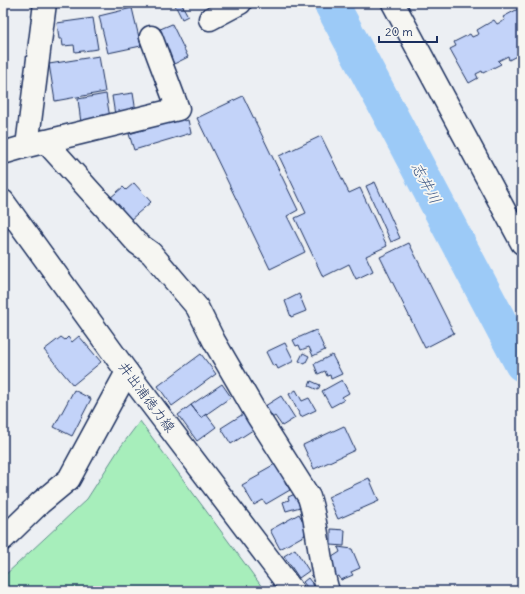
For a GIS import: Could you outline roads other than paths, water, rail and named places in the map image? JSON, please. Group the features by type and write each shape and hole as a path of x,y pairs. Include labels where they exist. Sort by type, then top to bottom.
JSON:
{"street":[{"path":"45,3 36,144 137,243 151,253 197,307 229,368 309,497 314,511 320,561 328,591"},
{"path":"210,19 240,3"},
{"path":"394,3 522,243"},
{"path":"3,153 178,109 152,37"},
{"name":"井出浦徳力線","path":"3,201 127,372 293,591"},
{"path":"3,539 40,503 70,479 127,372"}],"waterway":[{"name":"志井川","path":"331,3 522,364"}]}
